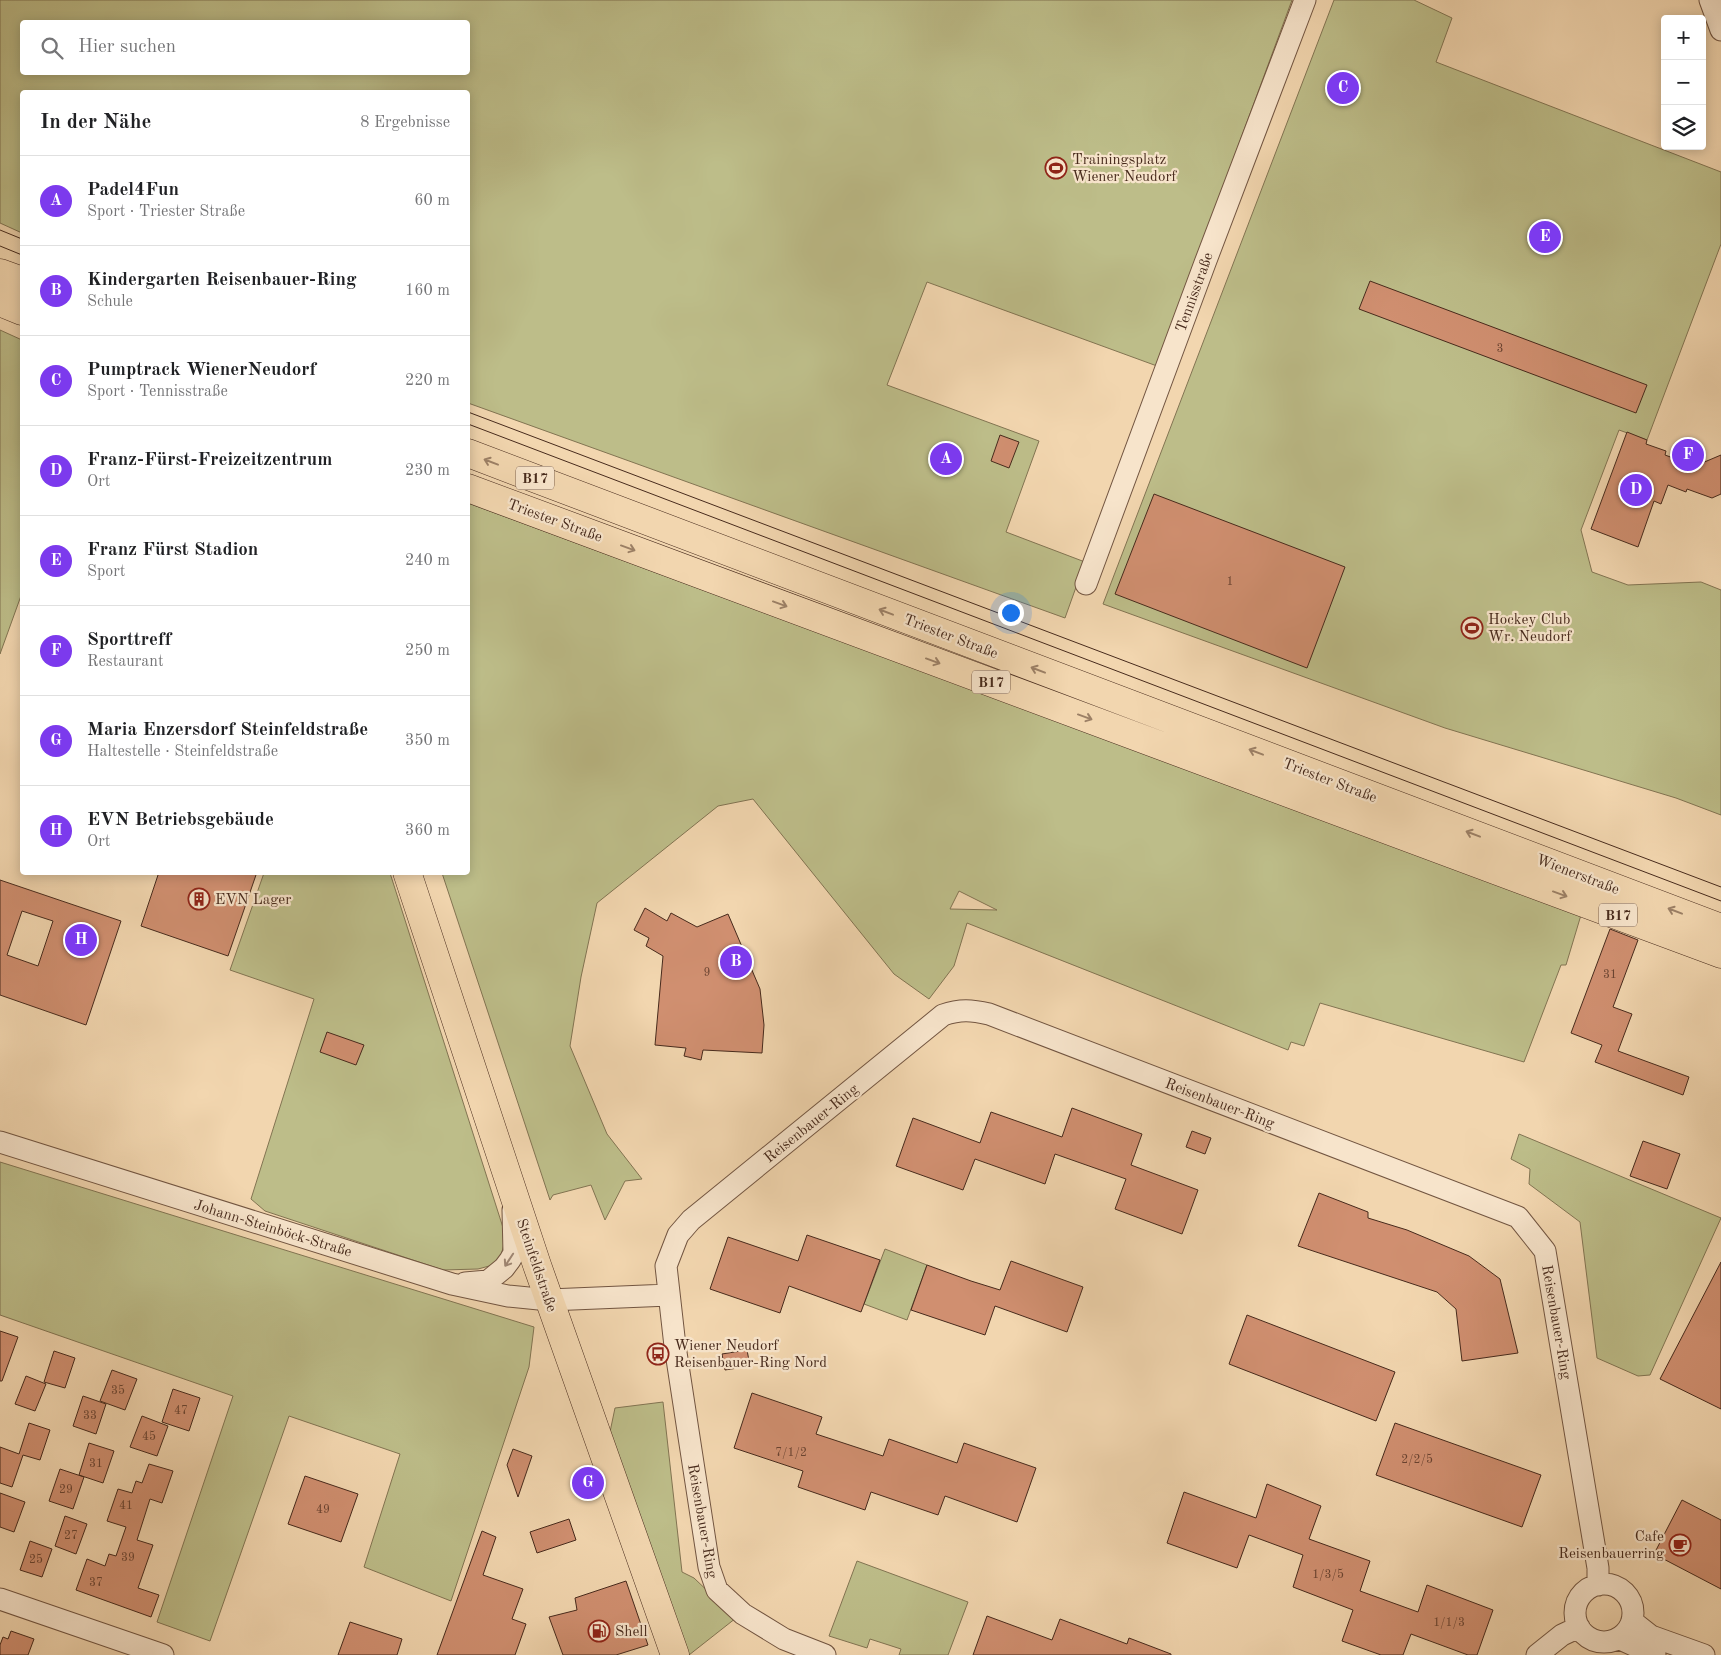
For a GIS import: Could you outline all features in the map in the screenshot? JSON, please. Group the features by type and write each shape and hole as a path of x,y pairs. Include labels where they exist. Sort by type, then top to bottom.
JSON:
{"main road":[{"path":"0,272 20,280"},
{"path":"0,302 20,310"},
{"name":"Triester Straße","path":"470,454 1516,864"},
{"name":"Triester Straße","path":"470,489 1516,864"},
{"name":"Wienerstraße","path":"1516,864 1721,928"},
{"name":"Wienerstraße","path":"1516,864 1721,954"},
{"name":"Steinfeldstraße","path":"408,875 513,1195 675,1655"}],"street":[{"name":"Tennisstraße","path":"1086,584 1305,0"},
{"path":"1710,0 1721,30"},
{"name":"Reisenbauer-Ring","path":"825,1655 784,1638 756,1622 743,1614 717,1590 708,1567 666,1266 678,1235 691,1220 944,1015 957,1010 971,1010 989,1014 1518,1217 1545,1250 1598,1568 1598,1585"},
{"name":"Johann-Steinböck-Straße","path":"0,1142 452,1284 508,1296 549,1300"},
{"path":"452,1284 488,1281 504,1268 510,1260 514,1253 513,1195"},
{"path":"549,1300 669,1295"},
{"path":"1609,1584 1620,1589 1628,1597 1632,1609 1632,1621 1627,1631 1618,1638 1609,1642 1598,1642 1587,1637 1579,1627 1575,1617 1576,1606 1580,1596 1588,1589 1598,1585 1609,1584"},
{"path":"0,1599 162,1655"},
{"path":"1632,1621 1651,1636 1704,1655"},
{"path":"1537,1655 1562,1634 1579,1627"},
{"path":"1618,1638 1655,1655"}],"green space":[{"path":"0,0 1292,0 1157,366 927,282 887,385 1039,441 1006,532 1085,562 1065,618 470,404 470,90 20,90 20,232 0,223"},
{"path":"1334,0 1414,0 1452,18 1436,62 1721,172 1721,244 1647,440 1619,430 1581,530 1592,572 1628,585 1701,582 1721,590 1721,815 1676,798 1445,728 1103,604"},
{"path":"0,330 20,339 20,599 0,654"},
{"path":"470,504 1581,915 1566,965 1561,965 1524,1062 1320,1003 1304,1046 1291,1042 1288,1050 967,923 954,966 929,999 894,974 753,799 718,806 597,903 581,977 570,1046 607,1134 642,1179 625,1181 605,1220 591,1185 553,1195 550,1200 443,875 470,875","holes":["959,891 997,910 950,909"]},
{"path":"263,875 391,875 506,1237 501,1255 493,1265 478,1269 443,1270 265,1211 251,1199 314,999 230,970"},
{"path":"1519,1134 1721,1218 1650,1375 1638,1376 1597,1358 1580,1222 1529,1184 1530,1169 1511,1159"},
{"path":"0,1162 534,1327 529,1367 451,1601 364,1567 400,1454 289,1416 210,1641 157,1622 233,1396 0,1315"},
{"path":"885,1249 927,1265 907,1320 864,1304"},
{"path":"663,1402 682,1572 694,1578 736,1618 689,1655 683,1655 610,1432 615,1408"},
{"path":"857,1561 968,1602 948,1655 899,1655 901,1649 870,1639 867,1648 829,1636"}],"building":[{"path":"1370,281 1647,385 1636,413 1359,309"},
{"path":"1627,432 1647,440 1646,444 1666,451 1665,455 1695,466 1721,455 1721,494 1712,498 1687,489 1686,492 1668,485 1661,504 1654,501 1638,547 1591,529"},
{"path":"1000,435 1019,442 1009,468 991,461"},
{"path":"1154,494 1345,567 1307,668 1115,594"},
{"name":"EVN Lager","path":"158,875 256,875 228,956 141,926"},
{"path":"0,880 121,921 86,1025 0,995","holes":["22,911 53,921 38,966 7,955"]},
{"path":"645,908 667,921 671,913 697,927 728,914 760,989 764,1025 762,1053 703,1050 701,1060 684,1056 686,1048 655,1045 663,956 646,946 649,938 634,930"},
{"path":"1610,929 1638,940 1613,1007 1632,1014 1618,1051 1689,1077 1683,1095 1595,1062 1602,1045 1571,1033"},
{"path":"327,1032 364,1045 356,1065 320,1052"},
{"path":"1072,1108 1142,1134 1131,1165 1198,1190 1182,1234 1115,1209 1126,1179 1055,1154 1045,1184 975,1159 963,1190 896,1166 913,1118 980,1143 991,1112 1062,1137"},
{"path":"1192,1131 1211,1138 1205,1154 1186,1147"},
{"path":"1643,1141 1680,1154 1667,1189 1630,1176"},
{"path":"1319,1193 1368,1212 1368,1218 1407,1230 1469,1256 1500,1279 1518,1353 1462,1361 1456,1309 1437,1292 1298,1246"},
{"path":"807,1235 880,1260 861,1312 789,1286 780,1313 710,1289 728,1237 798,1261"},
{"path":"1011,1261 1083,1287 1067,1332 995,1306 985,1335 911,1310 927,1265 1000,1290"},
{"path":"1721,1262 1721,1409 1660,1379"},
{"path":"1247,1315 1395,1372 1376,1421 1229,1364"},
{"path":"0,1331 18,1337 2,1381 0,1381"},
{"path":"747,1350 750,1366 725,1370 722,1354"},
{"path":"54,1351 75,1358 65,1388 44,1382"},
{"path":"112,1370 137,1379 125,1410 100,1401"},
{"path":"26,1376 46,1384 35,1411 15,1404"},
{"path":"173,1389 200,1398 189,1431 162,1422"},
{"path":"752,1393 822,1417 816,1434 883,1456 889,1439 957,1463 964,1443 1036,1468 1017,1522 945,1496 938,1515 871,1492 865,1510 798,1487 803,1471 734,1448"},
{"path":"83,1396 106,1404 96,1434 73,1426"},
{"path":"142,1416 168,1426 157,1456 130,1447"},
{"path":"29,1423 50,1430 40,1460 23,1455 12,1487 0,1483 0,1447 19,1454"},
{"path":"1395,1423 1541,1475 1522,1527 1376,1475"},
{"path":"89,1443 114,1451 103,1483 79,1475"},
{"path":"513,1449 532,1456 518,1497 507,1465"},
{"path":"149,1464 173,1471 162,1503 150,1499 137,1540 153,1545 138,1588 159,1595 151,1617 76,1590 87,1559 105,1566 109,1554 116,1556 126,1527 107,1521 118,1489 132,1493 136,1481 142,1483"},
{"path":"60,1469 84,1477 73,1509 49,1501"},
{"path":"305,1476 358,1494 341,1542 288,1524"},
{"path":"1267,1484 1321,1506 1309,1539 1370,1561 1360,1591 1418,1612 1427,1585 1493,1610 1477,1655 1468,1655 1411,1634 1403,1655 1381,1655 1342,1641 1353,1610 1293,1587 1303,1555 1249,1535 1237,1568 1167,1543 1184,1492 1256,1518"},
{"path":"0,1493 25,1502 14,1532 0,1527"},
{"path":"1682,1500 1721,1520 1721,1589 1654,1554"},
{"path":"65,1516 87,1524 76,1554 55,1546"},
{"path":"569,1519 576,1540 537,1553 530,1532"},
{"path":"482,1531 496,1537 483,1575 523,1589 512,1619 526,1624 515,1655 437,1655"},
{"path":"30,1541 52,1549 42,1577 20,1570"},
{"name":"Shell","path":"626,1581 648,1645 616,1655 563,1655 549,1617 577,1610 575,1598"},
{"path":"987,1616 1052,1640 1060,1619 1127,1644 1129,1638 1171,1655 973,1655"},
{"path":"350,1622 402,1639 397,1655 338,1655"},
{"path":"11,1631 34,1639 28,1655 0,1655 0,1645 3,1637 8,1639"}],"tram line":[{"path":"0,230 20,238"},
{"path":"0,246 20,254"},
{"path":"470,413 1721,887"},
{"path":"470,425 1721,901"}],"place":[{"name":"Pumptrack WienerNeudorf","path":"1343,88"},
{"name":"Trainingsplatz Wiener Neudorf","path":"1056,168"},
{"name":"Franz Fürst Stadion","path":"1545,237"},
{"name":"Sporttreff","path":"1688,455"},
{"name":"Padel4Fun","path":"946,459"},
{"name":"Franz-Fürst-Freizeitzentrum","path":"1636,490"},
{"name":"Hockey Club Wr. Neudorf","path":"1472,628"},
{"name":"EVN Lager","path":"199,899"},
{"name":"EVN Betriebsgebäude","path":"81,940"},
{"name":"Kindergarten Reisenbauer-Ring","path":"736,962"},
{"name":"Wiener Neudorf Reisenbauer-Ring Nord","path":"658,1354"},
{"name":"Maria Enzersdorf Steinfeldstraße","path":"588,1483"},
{"name":"Cafe Reisenbauerring","path":"1680,1545"},
{"name":"Shell","path":"599,1631"}]}
